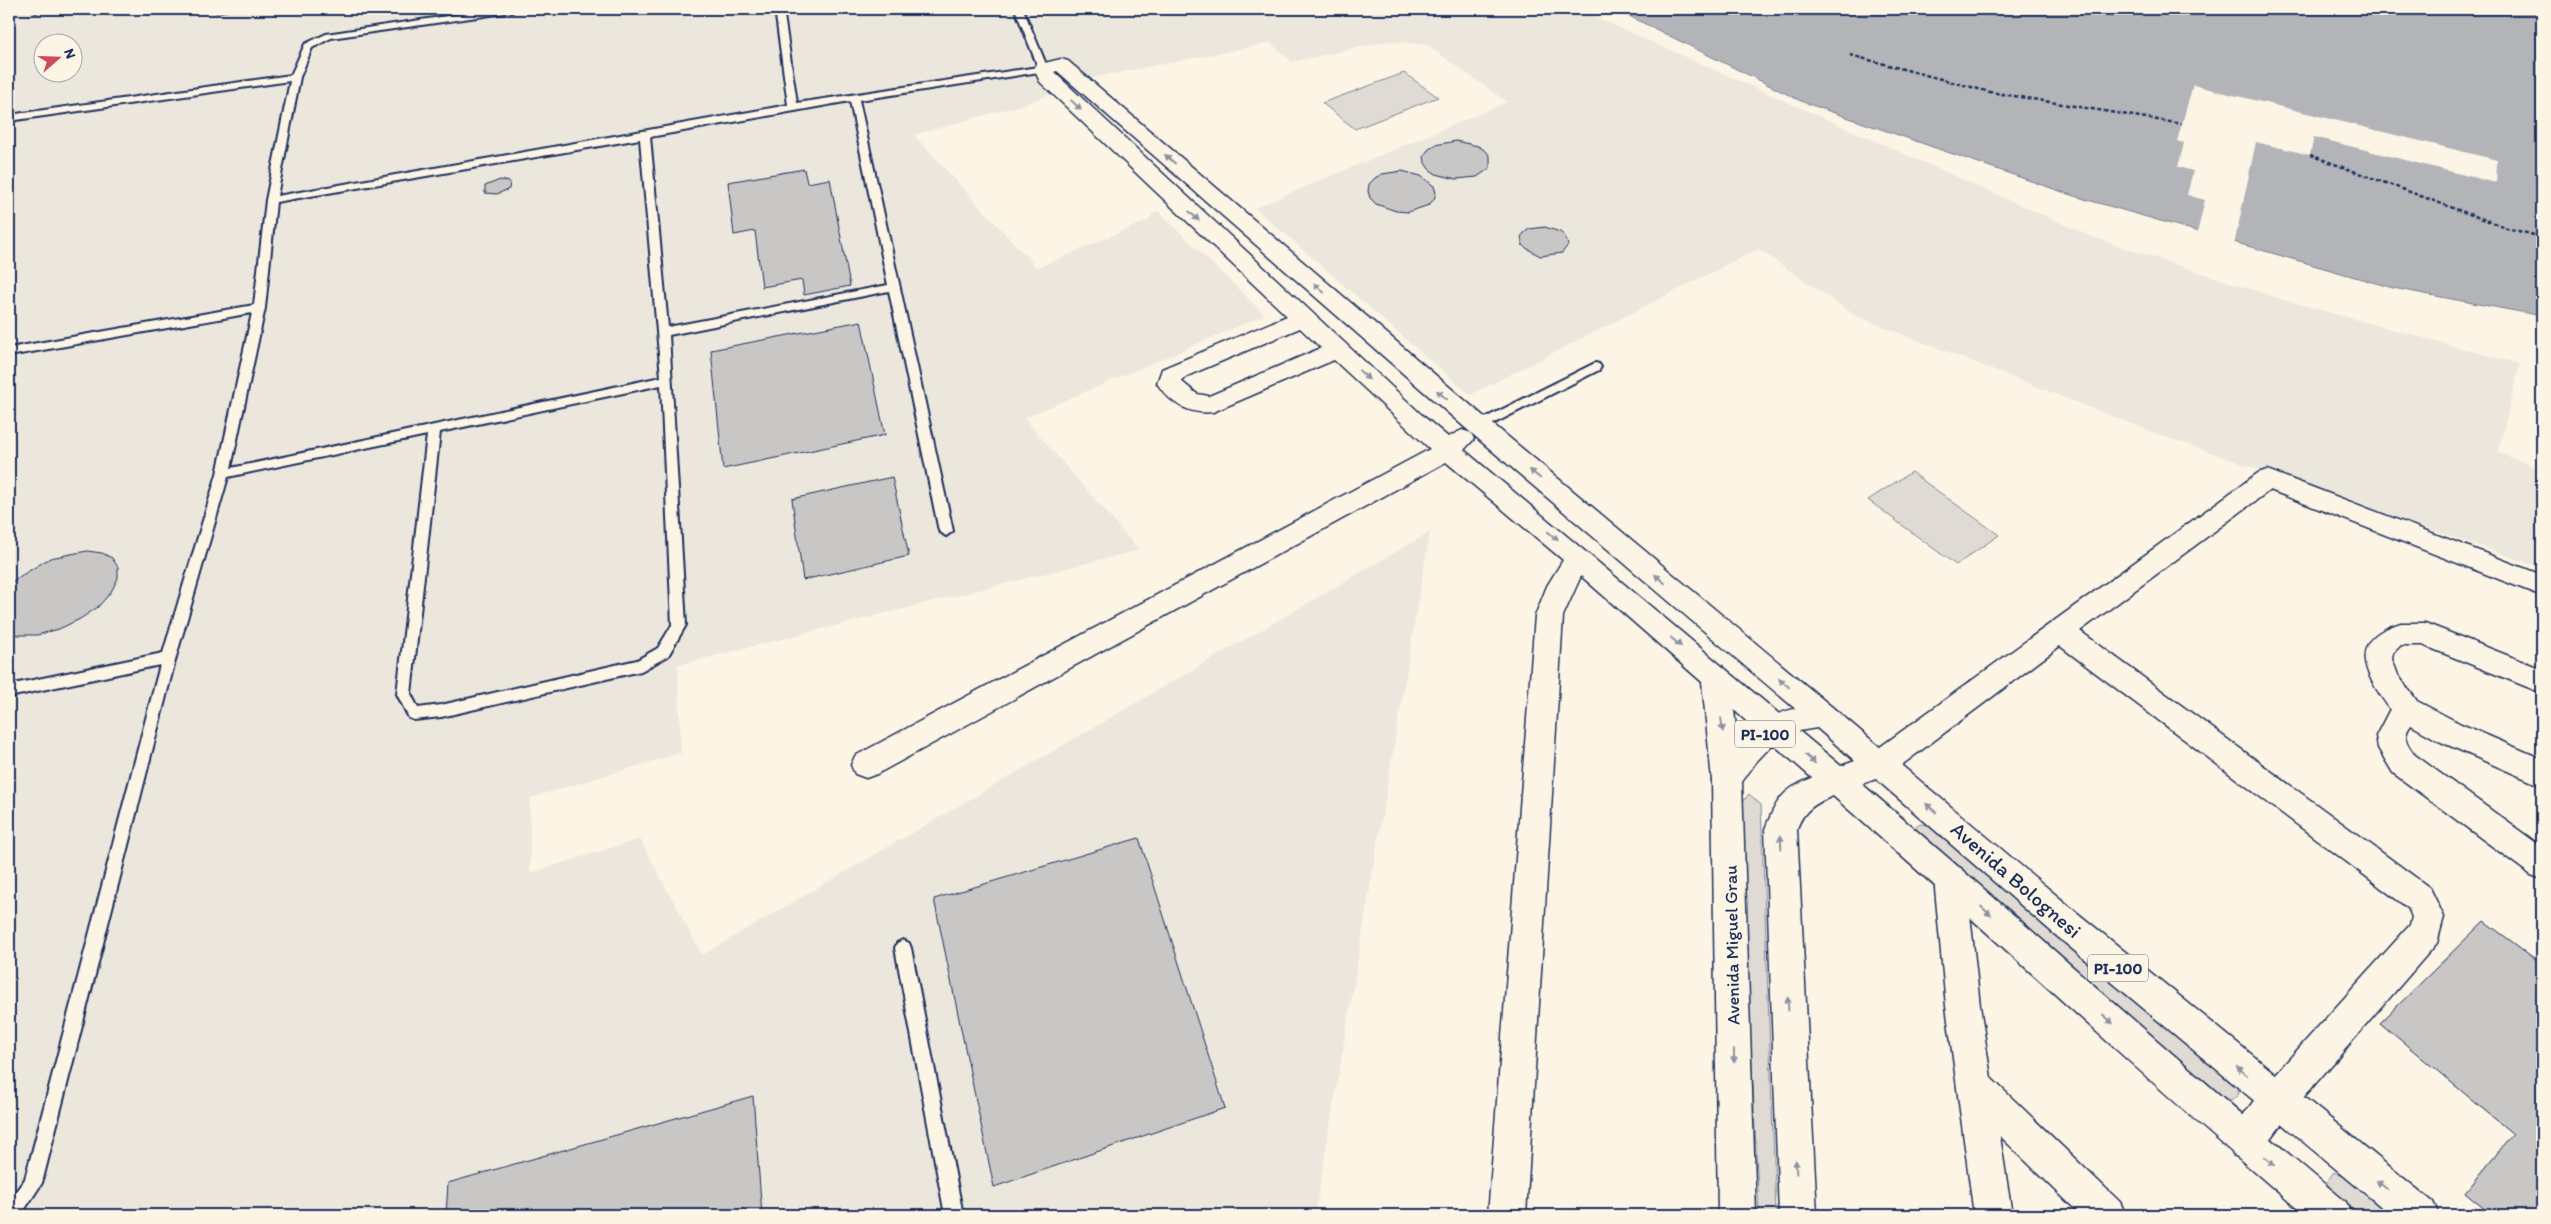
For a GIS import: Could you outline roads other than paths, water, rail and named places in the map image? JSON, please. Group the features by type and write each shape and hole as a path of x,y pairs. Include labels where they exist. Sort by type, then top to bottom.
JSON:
{"street":[{"path":"1052,67 1047,78 1413,421 1578,558 1774,727"},
{"name":"Avenida Bolognesi","path":"1052,67 1880,764 2064,922 2277,1100 2420,1215"},
{"path":"1303,318 1179,370 1170,375 1169,383 1192,404 1202,406 1213,404 1337,350"},
{"path":"866,765 1448,450 1479,426"},
{"path":"1798,1215 1780,829 1789,808 1807,793 1835,780 1880,764 2061,632 2266,478 2542,586"},
{"path":"1507,1215 1549,616 1561,586 1578,558"},
{"path":"2061,632 2419,898 2428,917 2425,932 2277,1100 2246,1142"},
{"path":"2542,681 2425,634 2401,634 2384,642 2379,650 2378,659 2385,680 2407,709 2452,733 2542,773"},
{"name":"Avenida Miguel Grau","path":"1716,676 1727,780 1737,1215"},
{"path":"2407,709 2391,728 2390,737 2397,756 2404,764 2542,865"},
{"name":"PI-100","path":"1727,780 1748,748 1774,727 1797,717 1822,715"},
{"name":"PI-100","path":"1774,727 1950,878 2246,1142 2333,1215"},
{"path":"1950,878 1963,1006 1993,1215"},
{"path":"1975,1087 2107,1215"}],"lane":[{"path":"10,1215 33,1183 169,657 222,474 259,308 270,200 295,77 308,46 329,36 512,9"},
{"path":"779,9 793,107"},
{"path":"270,200 645,135 793,107 1052,67 1019,9"},
{"path":"9,118 295,77"},
{"path":"854,99 946,531"},
{"path":"434,430 404,694 414,714 441,711 641,665 663,652 679,625 668,380 645,135"},
{"path":"663,332 894,286"},
{"path":"9,352 259,308"},
{"path":"1479,426 1595,367"},
{"path":"222,474 668,380"},
{"path":"9,691 169,657"},
{"path":"903,948 954,1215"}]}
